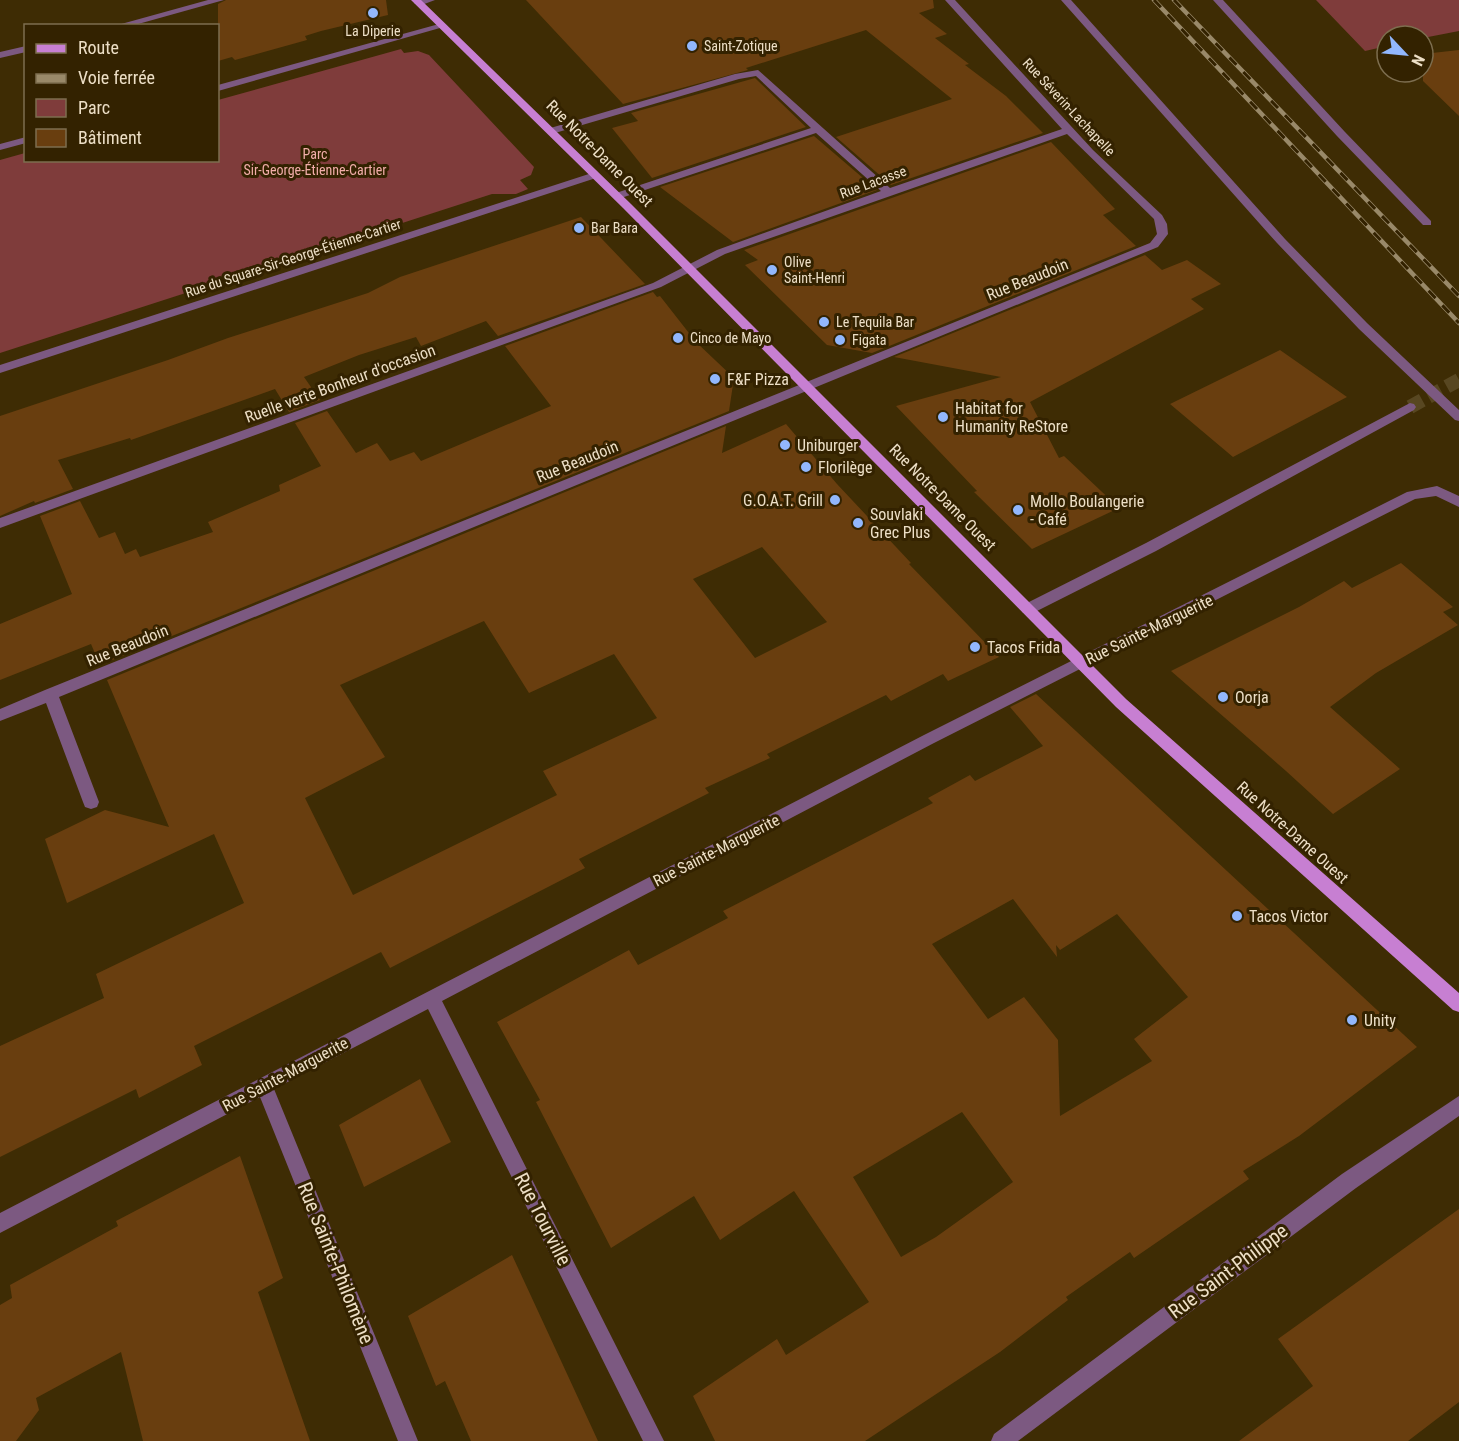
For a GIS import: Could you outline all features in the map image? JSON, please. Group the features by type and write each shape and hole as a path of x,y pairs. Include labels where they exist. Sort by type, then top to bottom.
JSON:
{"main road":[{"name":"Rue Notre-Dame Ouest","path":"418,2 617,196 1129,711 1459,1004"}],"street":[{"path":"126,24 219,0"},
{"path":"418,2 430,0"},
{"name":"Rue Séverin-Lachapelle","path":"950,0 1069,130 1158,217 1162,224 1163,234"},
{"path":"1066,0 1281,241 1363,326 1459,417"},
{"path":"1218,0 1341,134 1427,223"},
{"path":"219,88 442,26"},
{"path":"0,55 24,49"},
{"path":"551,131 671,95 758,73 888,192"},
{"path":"617,196 818,129"},
{"name":"Rue Lacasse","path":"689,268 721,252 1043,137 1069,130"},
{"path":"0,147 24,141"},
{"name":"Rue du Square-Sir-George-Étienne-Cartier","path":"0,369 595,175"},
{"name":"Rue Beaudoin","path":"0,715 1142,250 1154,245 1163,234"},
{"name":"Ruelle verte Bonheur d'occasion","path":"0,523 645,290 689,268"},
{"path":"1028,609 1151,547 1410,407"},
{"name":"Rue Sainte-Marguerite","path":"0,1223 1011,696 1081,663 1412,495 1437,491 1459,502"},
{"path":"50,694 91,801"},
{"name":"Rue Tourville","path":"431,997 654,1441"},
{"name":"Rue Sainte-Philomène","path":"264,1086 408,1441"},
{"name":"Rue Saint-Philippe","path":"1001,1441 1349,1181 1459,1105"}],"green space":[{"path":"1316,0 1459,0 1459,31 1435,36 1435,24 1375,24 1375,49 1365,51"},
{"name":"Parc Sir-George-Étienne-Cartier","path":"401,49 404,53 418,51 429,55 534,167 531,175 520,180 528,189 516,194 492,194 0,353 0,160 24,153 24,162 219,162 219,100"}],"building":[{"path":"226,0 386,0 388,15 321,31 305,36 307,40 235,60 232,57 219,61 218,4"},
{"path":"526,0 933,0 934,8 919,13 947,34 935,38 969,64 965,65 1006,96 1043,133 891,185 836,137 952,99 866,30 746,68 748,70 623,104"},
{"path":"1459,50 1459,116 1426,84 1435,84 1435,53"},
{"path":"755,78 806,127 652,178 612,128 638,121 631,113"},
{"path":"814,136 877,190 733,242 660,187"},
{"path":"1051,142 1115,209 1103,215 1136,246 872,353 827,345 745,265 758,260 744,250"},
{"path":"581,217 645,284 498,336 486,321 421,346 416,337 359,355 304,377 320,400 289,412 275,389 131,440 130,438 58,460 73,489 35,503 34,501 0,516 0,416 368,293 400,277"},
{"path":"1145,255 1162,270 1187,260 1221,284 1191,299 1204,309 1030,402 1059,458 1064,456 1119,508 1032,549 974,492 977,491 896,406 1001,377 894,357"},
{"path":"653,292 657,297 660,296 696,342 734,378 729,411 100,665 91,644 0,680 0,624 72,594 40,516 80,501 99,538 115,532 125,554 136,549 140,557 213,532 208,522 280,491 279,485 321,466 295,423 327,411 356,453 377,443 390,461 414,452 421,461 551,406 505,346"},
{"path":"1280,350 1347,397 1233,457 1170,404"},
{"path":"786,424 837,484 911,563 909,564 999,657 948,681 943,674 891,701 886,695 767,754 770,758 705,788 709,793 579,859 585,868 390,968 381,952 194,1046 202,1065 139,1098 136,1089 0,1157 0,1046 104,998 96,974 244,903 214,834 67,903 45,839 105,810 169,827 107,680 726,426 722,453","holes":["762,547 827,622 755,658 693,579","484,621 529,693 614,654 657,718 543,771 557,795 353,895 305,798 385,757 340,685"]},
{"path":"1401,563 1453,607 1443,612 1458,625 1376,673 1330,707 1400,769 1333,814 1171,671 1299,607 1344,581 1352,588"},
{"path":"1036,694 1417,1047 1299,1136 1243,1171 1249,1179 1134,1258 1130,1252 1066,1297 1068,1300 1000,1352 865,1441 715,1441 693,1396 777,1339 786,1355 869,1302 794,1191 720,1240 694,1196 611,1248 536,1102 540,1100 497,1022 629,950 638,965 728,918 723,911 933,803 928,798 970,775 975,781 1043,746 1010,707","holes":["1013,899 1057,957 1056,945 1060,950 1117,914 1188,997 1134,1039 1152,1061 1060,1116 1058,1040 1024,997 988,1019 932,944","962,1112 1013,1182 936,1237 901,1257 853,1177"]},
{"path":"420,1079 451,1142 364,1187 339,1125"},
{"path":"240,1156 283,1278 258,1292 310,1441 143,1441 121,1352 36,1398 39,1410 16,1441 0,1441 0,1305 12,1298 10,1285 118,1226 116,1221"},
{"path":"1459,1209 1459,1402 1408,1441 1239,1441 1313,1386 1278,1339"},
{"path":"512,1255 598,1441 471,1441 445,1381 436,1386 408,1316"}],"tunnel":[{"path":"1410,407 1459,380"}],"railway":[{"path":"1154,0 1459,323"},
{"path":"1174,0 1459,296"}],"place":[{"name":"La Diperie","path":"373,13"},
{"name":"Saint-Zotique","path":"692,46"},
{"name":"Bar Bara","path":"579,228"},
{"name":"Olive Saint-Henri","path":"772,270"},
{"name":"Le Tequila Bar","path":"824,322"},
{"name":"Cinco de Mayo","path":"678,338"},
{"name":"Figata","path":"840,340"},
{"name":"F&F Pizza","path":"715,379"},
{"name":"Habitat for Humanity ReStore","path":"943,417"},
{"name":"Uniburger","path":"785,445"},
{"name":"Florilège","path":"806,467"},
{"name":"G.O.A.T. Grill","path":"835,500"},
{"name":"Mollo Boulangerie - Café","path":"1018,510"},
{"name":"Souvlaki Grec Plus","path":"858,523"},
{"name":"Tacos Frida","path":"975,647"},
{"name":"Oorja","path":"1223,697"},
{"name":"Tacos Victor","path":"1237,916"},
{"name":"Unity","path":"1352,1020"}]}
